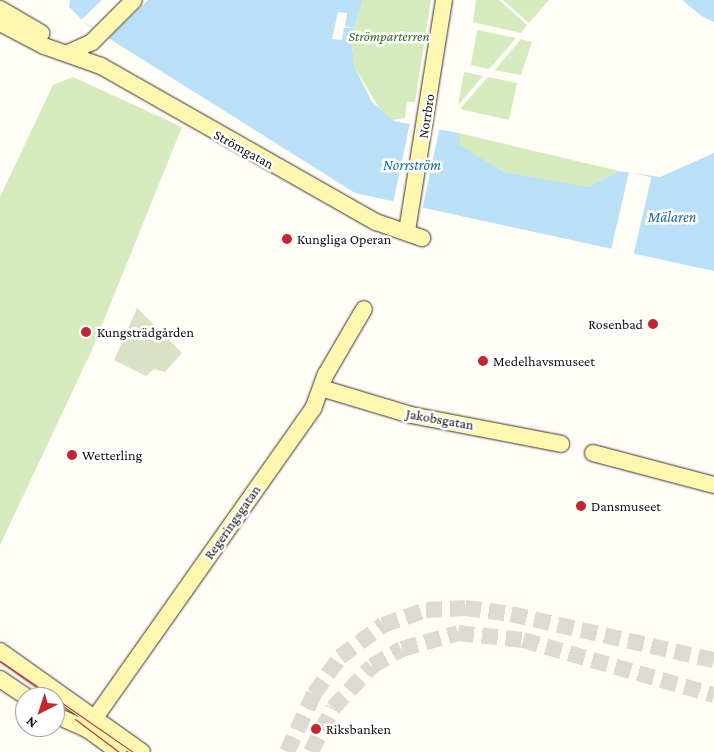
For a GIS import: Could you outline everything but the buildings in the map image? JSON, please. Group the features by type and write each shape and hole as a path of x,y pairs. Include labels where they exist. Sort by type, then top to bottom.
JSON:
{"street":[{"path":"96,31 122,0"},
{"path":"70,52 134,0"},
{"name":"Norrbro","path":"415,234 412,208 444,0"},
{"path":"0,9 70,52"},
{"path":"0,23 44,46 70,52"},
{"name":"Strömgatan","path":"70,52 376,222 415,234"},
{"name":"Regeringsgatan","path":"91,724 313,409 321,388 364,309"},
{"name":"Jakobsgatan","path":"321,388 411,415 561,444"},
{"path":"593,453 714,485"},
{"path":"0,651 91,724 119,752"},
{"path":"0,679 15,689"},
{"path":"65,718 91,724 142,752"}],"green space":[{"name":"Strömparterren","path":"363,0 431,0 415,102 407,102 405,118 392,120 381,111 355,68 351,39"},
{"path":"476,0 499,0 527,25 521,33 473,22"},
{"path":"503,0 549,0 529,23"},
{"path":"477,30 516,38 489,69 471,65"},
{"path":"521,39 532,42 521,75 495,70"},
{"path":"464,72 483,76 458,105"},
{"name":"Kungsträdgården","path":"73,77 182,127 91,352 0,545 0,197 53,85"},
{"path":"488,77 517,83 509,120 460,109"},
{"path":"459,133 619,171 588,187 523,177 504,172 459,145"},
{"path":"137,308 182,353 165,372 154,369 146,376 114,360"}],"water":[{"path":"70,0 363,0 351,39 355,68 372,102 394,121 459,133 460,145 504,172 588,187 619,171 660,177 714,153 714,271 355,193 86,24 69,7"},
{"path":"682,0 714,0 714,22 703,17"}],"pier":[{"path":"102,0 148,0 109,38 81,20"},
{"path":"338,12 347,13 345,26 355,28 344,28 342,40 332,39"},
{"path":"410,123 439,129 422,211 393,205"},
{"path":"629,172 651,177 634,254 611,249"}],"tunnel":[{"path":"287,752 314,694 340,657 383,625 426,610 465,608 511,614 714,660"},
{"path":"311,752 333,708 372,666 402,649 458,633 523,640 714,695"}],"tram line":[{"path":"0,661 38,687"},
{"path":"65,705 133,752"},
{"path":"75,719 119,752"}],"place":[{"name":"Kungliga Operan","path":"287,239"},
{"name":"Rosenbad","path":"653,324"},
{"name":"Kungsträdgården","path":"86,332"},
{"name":"Medelhavsmuseet","path":"483,361"},
{"name":"Wetterling","path":"72,455"},
{"name":"Dansmuseet","path":"581,506"},
{"name":"Riksbanken","path":"316,729"}],"water label":[{"name":"Norrström","path":"412,166"},
{"name":"Mälaren","path":"672,218"}]}
